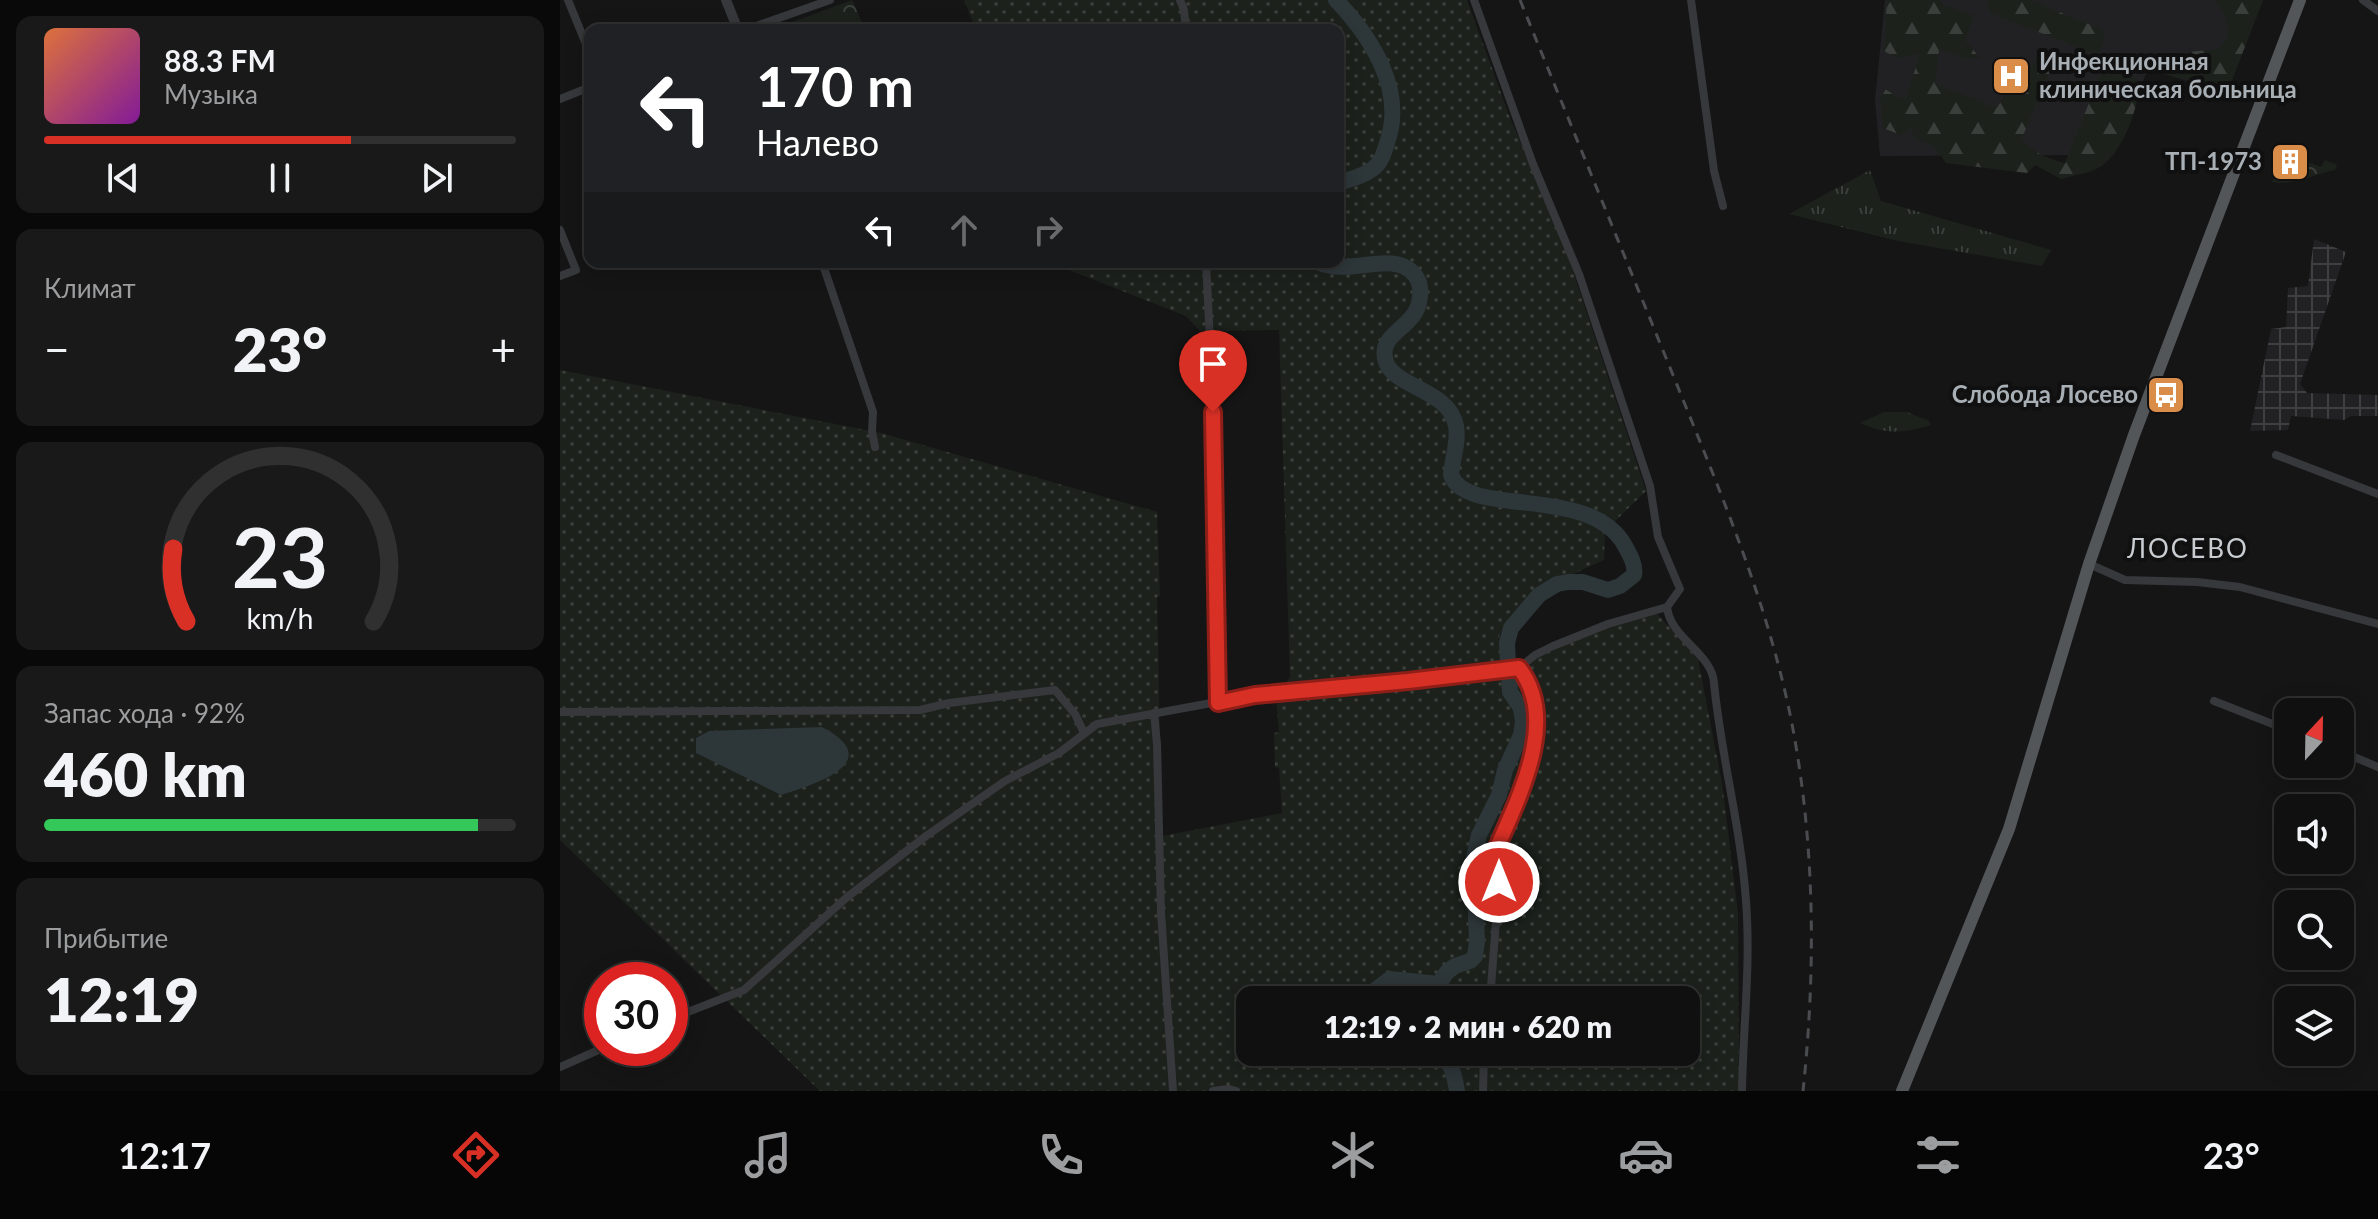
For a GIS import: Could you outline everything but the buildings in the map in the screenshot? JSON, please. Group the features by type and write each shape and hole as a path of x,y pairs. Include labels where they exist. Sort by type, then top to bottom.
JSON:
{"main road":[{"path":"1902,1091 2009,829 2089,564 2138,424 2298,3"}],"street":[{"path":"568,0 584,39"},
{"path":"726,0 736,24"},
{"path":"762,24 830,0"},
{"path":"1180,0 1185,24"},
{"path":"688,1013 744,990 862,884 997,786 1059,753 1097,724 1302,690 1519,668 1553,646 1608,624 1667,607 1680,589 1658,537 1650,486 1571,251 1533,164 1474,0"},
{"path":"1691,0 1714,171 1723,206"},
{"path":"2363,0 2378,11"},
{"path":"560,99 584,89"},
{"path":"560,230 576,270 560,276"},
{"path":"824,268 873,412 875,447"},
{"path":"1206,268 1215,440 1218,703"},
{"path":"2276,455 2378,494"},
{"path":"2089,564 2125,580 2208,583 2260,591 2378,624"},
{"path":"1667,607 1670,621 1715,680 1717,715 1746,902 1747,994 1742,1091"},
{"path":"1491,986 1499,882 1494,858 1523,785 1535,739 1534,698 1519,668"},
{"path":"560,712 920,710 949,703 1055,690 1075,714 1084,733"},
{"path":"2214,701 2274,725"},
{"path":"1154,713 1161,912 1173,1091"},
{"path":"2354,757 2378,767"},
{"path":"560,1067 584,1056"},
{"path":"1483,1091 1484,1066"},
{"path":"1213,1091 1236,1091"}],"shaded area":[{"name":"Инфекционная клиническая больница","path":"1885,0 2263,0 2227,93 2148,69 2113,155 1880,156 1875,100"},
{"path":"2314,239 2346,252 2300,384 2307,393 2378,395 2378,416 2351,416 2344,420 2291,416 2288,430 2250,431 2271,329 2286,327 2288,288 2308,286"},
{"path":"822,727 841,740 848,751 847,761 826,778 781,795 696,753 696,738 709,731"}],"green space":[{"path":"852,0 863,24 787,24"},
{"path":"964,0 1467,0 1510,118 1559,229 1646,491 1605,531 1604,560 1546,590 1523,609 1499,636 1519,667 1540,653 1653,609 1698,659 1722,783 1738,913 1739,1091 820,1091 560,840 560,370 881,433 1157,512 1162,836 1282,813 1279,768 1275,767 1274,733 1279,732 1276,699 1290,677 1279,330 1200,331 1186,316 1064,268 1344,268 1344,24 974,24"},
{"path":"1887,0 1940,0 1942,4 1974,16 1965,40 1980,58 1967,59 1939,49 1935,84 1997,108 2011,84 2002,61 2033,66 2041,47 2056,57 2022,138 2035,151 2065,163 2101,73 2113,71 2138,79 2137,101 2122,142 2098,168 2061,179 2035,165 2027,173 1946,163 1934,146 1914,137 1911,127 1901,135 1883,128 1880,100 1885,89 1897,97 1906,98 1920,54 1897,58 1884,51"},
{"path":"1987,0 2030,0 2103,30 2104,40 2100,51 2090,52 1990,13"},
{"path":"2215,0 2263,0 2232,80 2220,91 2162,73 2161,66 2176,63 2189,52 2219,49 2227,36 2228,24"},
{"path":"2303,160 2321,167 2325,160 2337,165 2335,170 2297,181 2272,182 2278,168 2297,174"},
{"path":"1870,170 1881,201 2051,250 2042,266 1898,241 1789,214"},
{"path":"1884,412 1907,412 1929,421 1931,425 1896,432 1860,423"}],"waterway":[{"path":"1336,0 1373,48 1382,66 1392,104 1392,123 1379,163 1364,174 1344,181"},
{"path":"1344,267 1394,264 1404,267 1417,278 1420,290 1418,307 1387,343 1386,362 1399,377 1444,404 1452,414 1457,432 1451,475 1462,488 1480,496 1559,507 1586,515 1608,527 1631,556 1634,575 1620,586 1608,590 1583,582 1568,582 1557,584 1539,595 1511,628 1507,643 1508,664"},
{"path":"1474,879 1474,857 1479,835 1499,795 1505,770 1521,735 1521,708 1510,692 1509,674"},
{"path":"1381,986 1390,979 1439,984 1447,972 1475,956 1475,889"},
{"path":"1449,1066 1457,1091"}],"railway":[{"path":"1520,0 1725,503 1756,590 1782,679 1800,769 1809,861 1810,999 1803,1091"}],"place":[{"name":"Инфекционная клиническая больница","path":"2011,76"},
{"name":"ТП-1973","path":"2290,162"},
{"name":"Слобода Лосево","path":"2166,395"}],"district":[{"name":"ЛОСЕВО","path":"2188,549"}],"route":[{"path":"1213,412 1218,703 1255,695 1519,668 1534,698 1535,739 1523,785 1496,850 1494,858 1499,882"}]}
